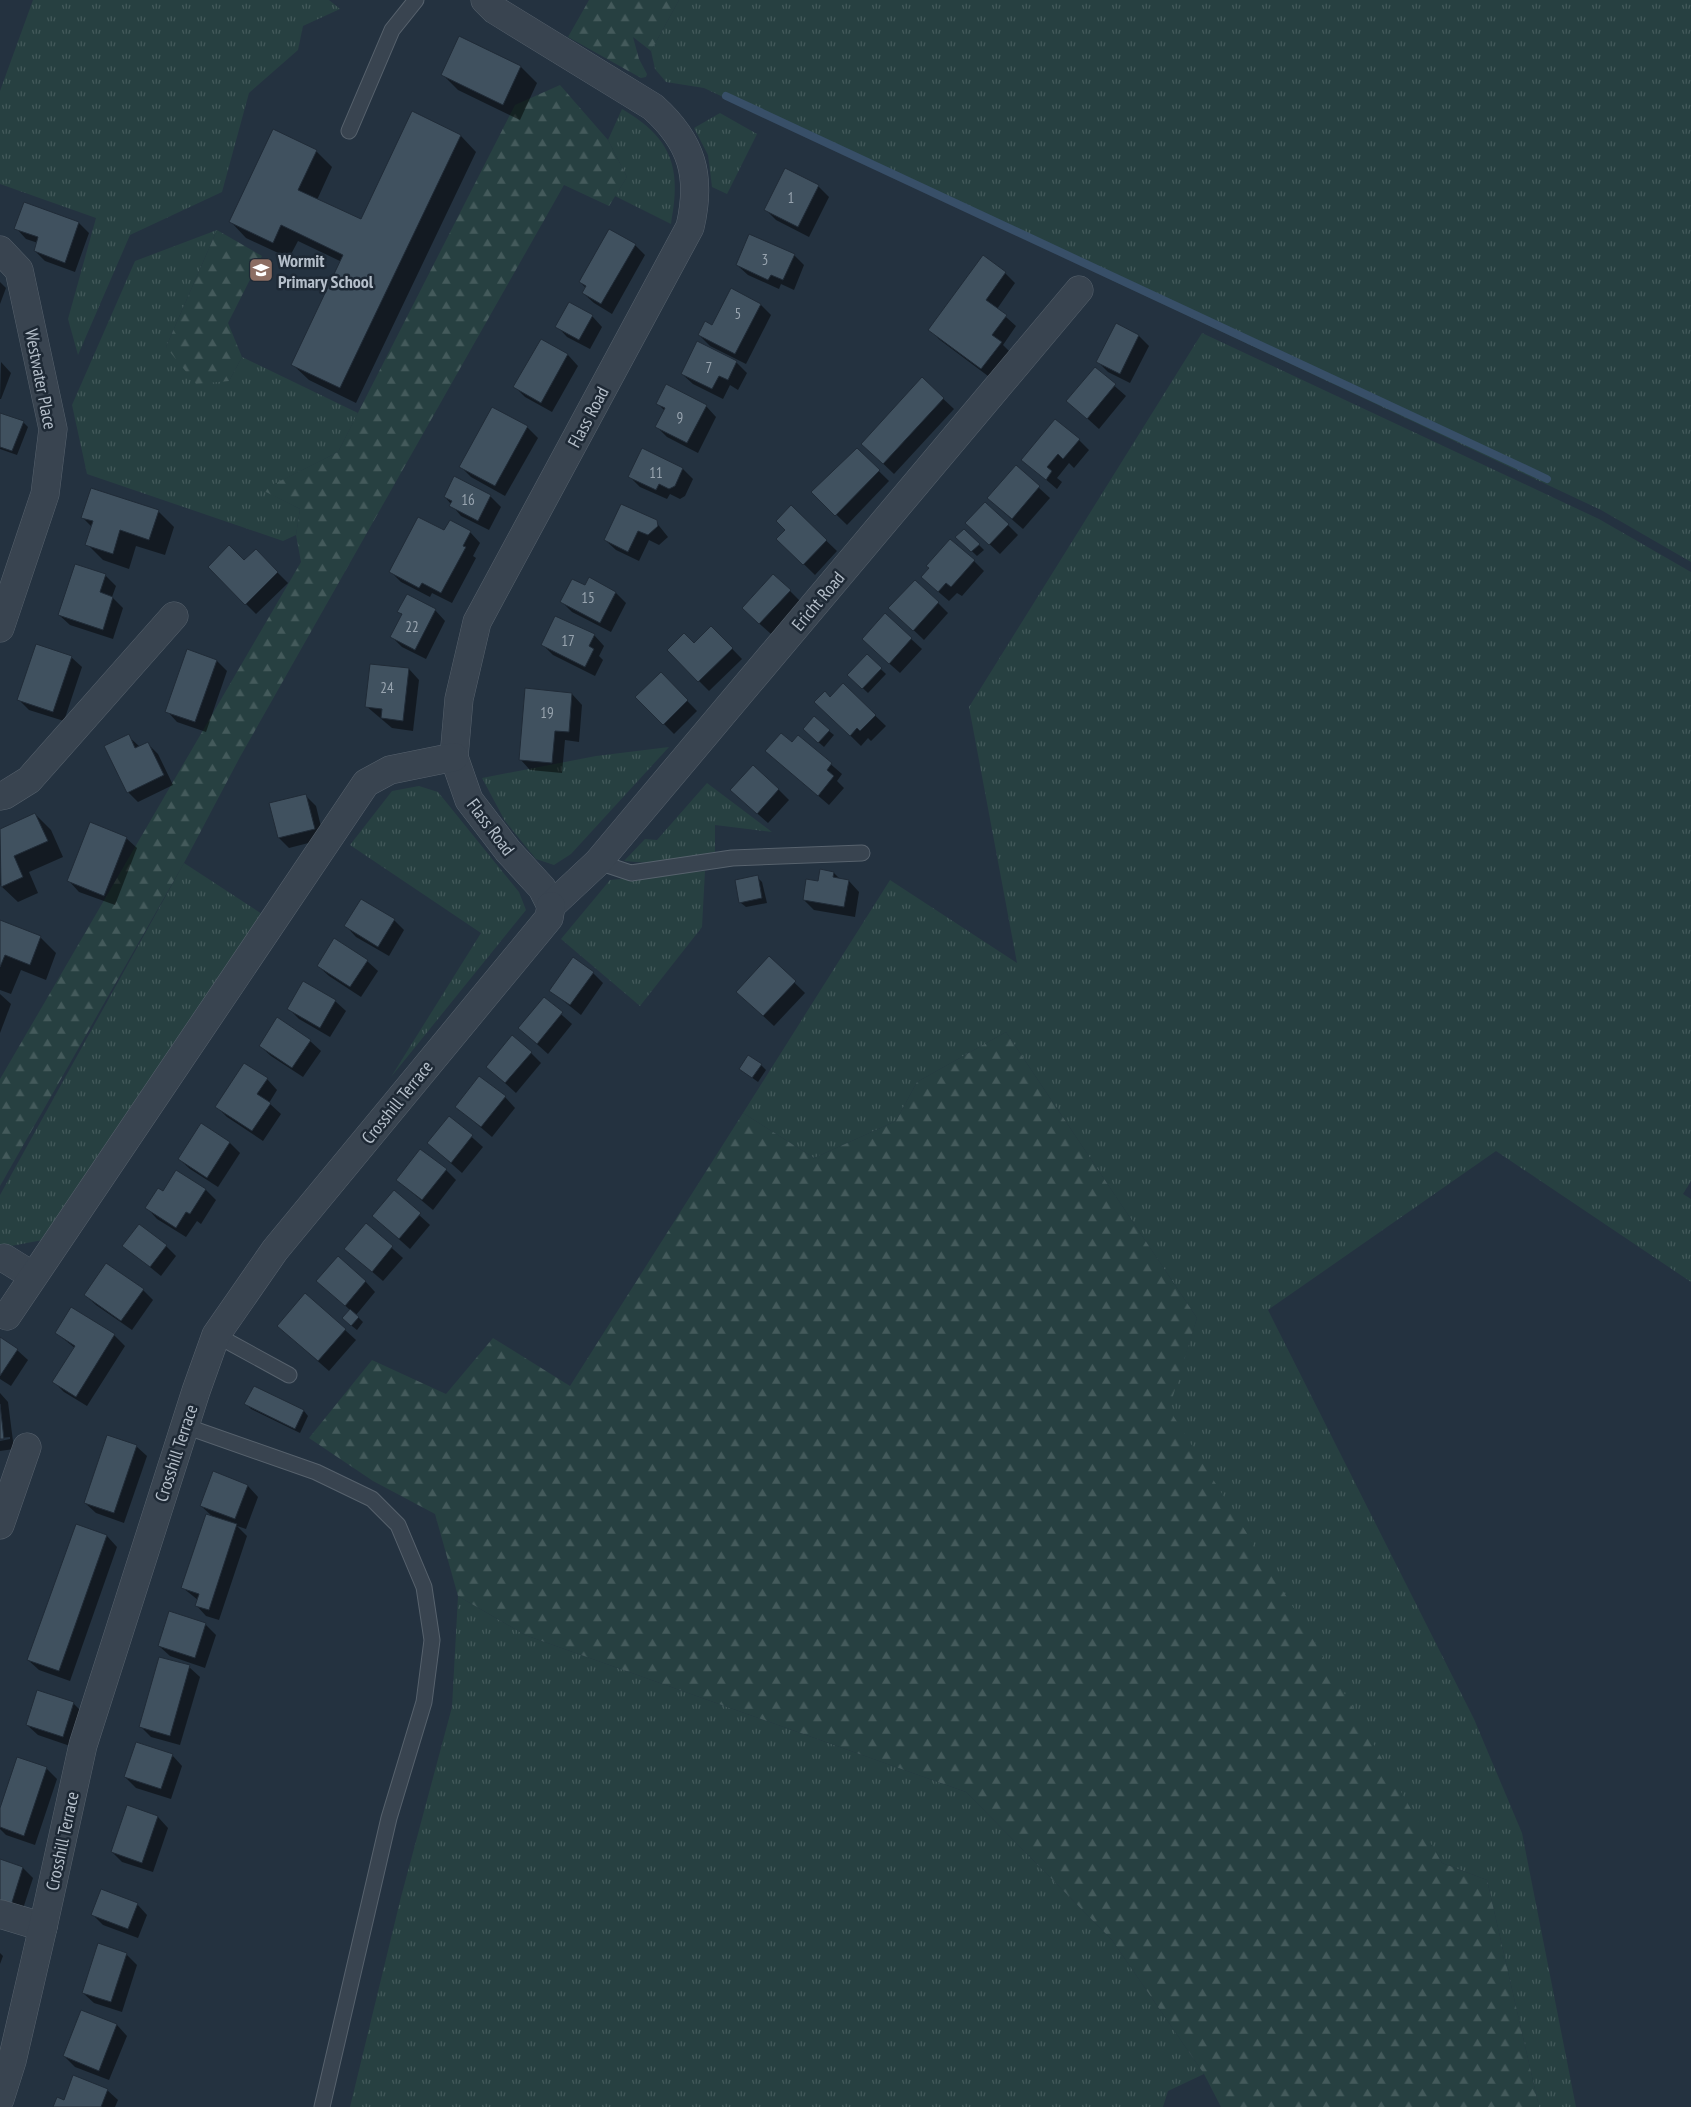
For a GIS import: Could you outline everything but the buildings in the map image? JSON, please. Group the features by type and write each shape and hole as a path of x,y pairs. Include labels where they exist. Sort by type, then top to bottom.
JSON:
{"street":[{"name":"Flass Road","path":"485,0 495,10 653,107 669,121 687,149 694,175 695,200 690,227 477,622 459,699 454,757 469,800 508,851 542,888 551,906"},
{"name":"Westwater Place","path":"0,250 19,270 53,429 45,494 0,628"},
{"name":"Ericht Road","path":"551,906 598,862 1079,290"},
{"path":"0,796 5,795 29,780 174,616"},
{"path":"7,1316 32,1276 366,784 390,770 454,757"},
{"name":"Crosshill Terrace","path":"0,2099 12,2061 44,1927 83,1745 216,1335 275,1250 549,918 551,906"},
{"path":"4,1258 32,1276"},
{"path":"0,1525 27,1447"},
{"path":"0,1914 44,1927"}],"lane":[{"path":"349,131 392,30 416,0"},
{"path":"598,862 631,873 732,858 862,853"},
{"path":"216,1335 289,1375"},
{"path":"185,1426 316,1472 372,1499 398,1525 424,1587 432,1640 424,1702 389,1818 322,2107"}],"green space":[{"path":"33,0 329,0 340,9 303,26 298,50 249,93 222,192 130,235 78,355 68,319 96,218 0,184 0,91"},
{"path":"589,0 679,0 651,51 633,37 639,59 647,74 646,77 641,78 568,37"},
{"path":"679,0 1691,0 1691,562 1601,510 704,88 666,82 655,69 651,51"},
{"path":"560,85 608,140 627,177 609,206 564,185 240,757 184,863 0,1186 0,1079 301,562 296,535 300,509 262,490 338,452 515,105"},
{"path":"622,109 652,131 662,143 669,156 674,171 675,186 671,224 615,196 627,177 608,140"},
{"path":"720,113 757,134 727,194 712,187 708,155 694,128"},
{"path":"217,230 166,347 229,381 242,357 358,413 338,452 263,490 300,509 296,535 283,541 87,474 72,405 135,261"},
{"path":"217,230 262,256 228,323 242,357 229,381 196,384 166,347"},
{"path":"1202,333 1599,519 1691,572 1691,1181 1683,1194 1691,1199 1691,1282 1496,1151 1268,1310 1474,1719 1522,1833 1576,2107 1539,2107 1487,1880 1442,1863 1168,1409 1197,1318 1006,1032 917,1082 896,1121 814,1158 743,1113 890,880 1017,963 969,707"},
{"path":"669,747 571,854 554,865 536,859 505,821 482,778 596,756"},
{"path":"707,783 772,832 715,825 715,852 649,863 624,861 645,839 657,840"},
{"path":"419,786 438,792 519,892 526,910 391,1077 481,933 350,845 392,791"},
{"path":"184,863 265,916 43,1240 0,1248 0,1195"},
{"path":"705,871 702,927 640,1006 561,939 610,880"},
{"path":"1006,1032 1197,1318 1169,1409 1313,1639 1442,1863 1487,1880 1539,2107 1221,2107 1204,2074 1112,1940 966,1792 525,1635 458,1596 435,1514 373,1481 309,1438 372,1360 446,1394 493,1338 570,1386 743,1113 814,1158 896,1121 917,1082"},
{"path":"458,1596 525,1635 966,1792 1112,1940 1204,2074 1168,2091 1163,2107 350,2107 401,1897 452,1707"}],"waterway":[{"path":"726,96 1547,479"}],"place":[{"name":"Wormit Primary School","path":"261,270"}]}
